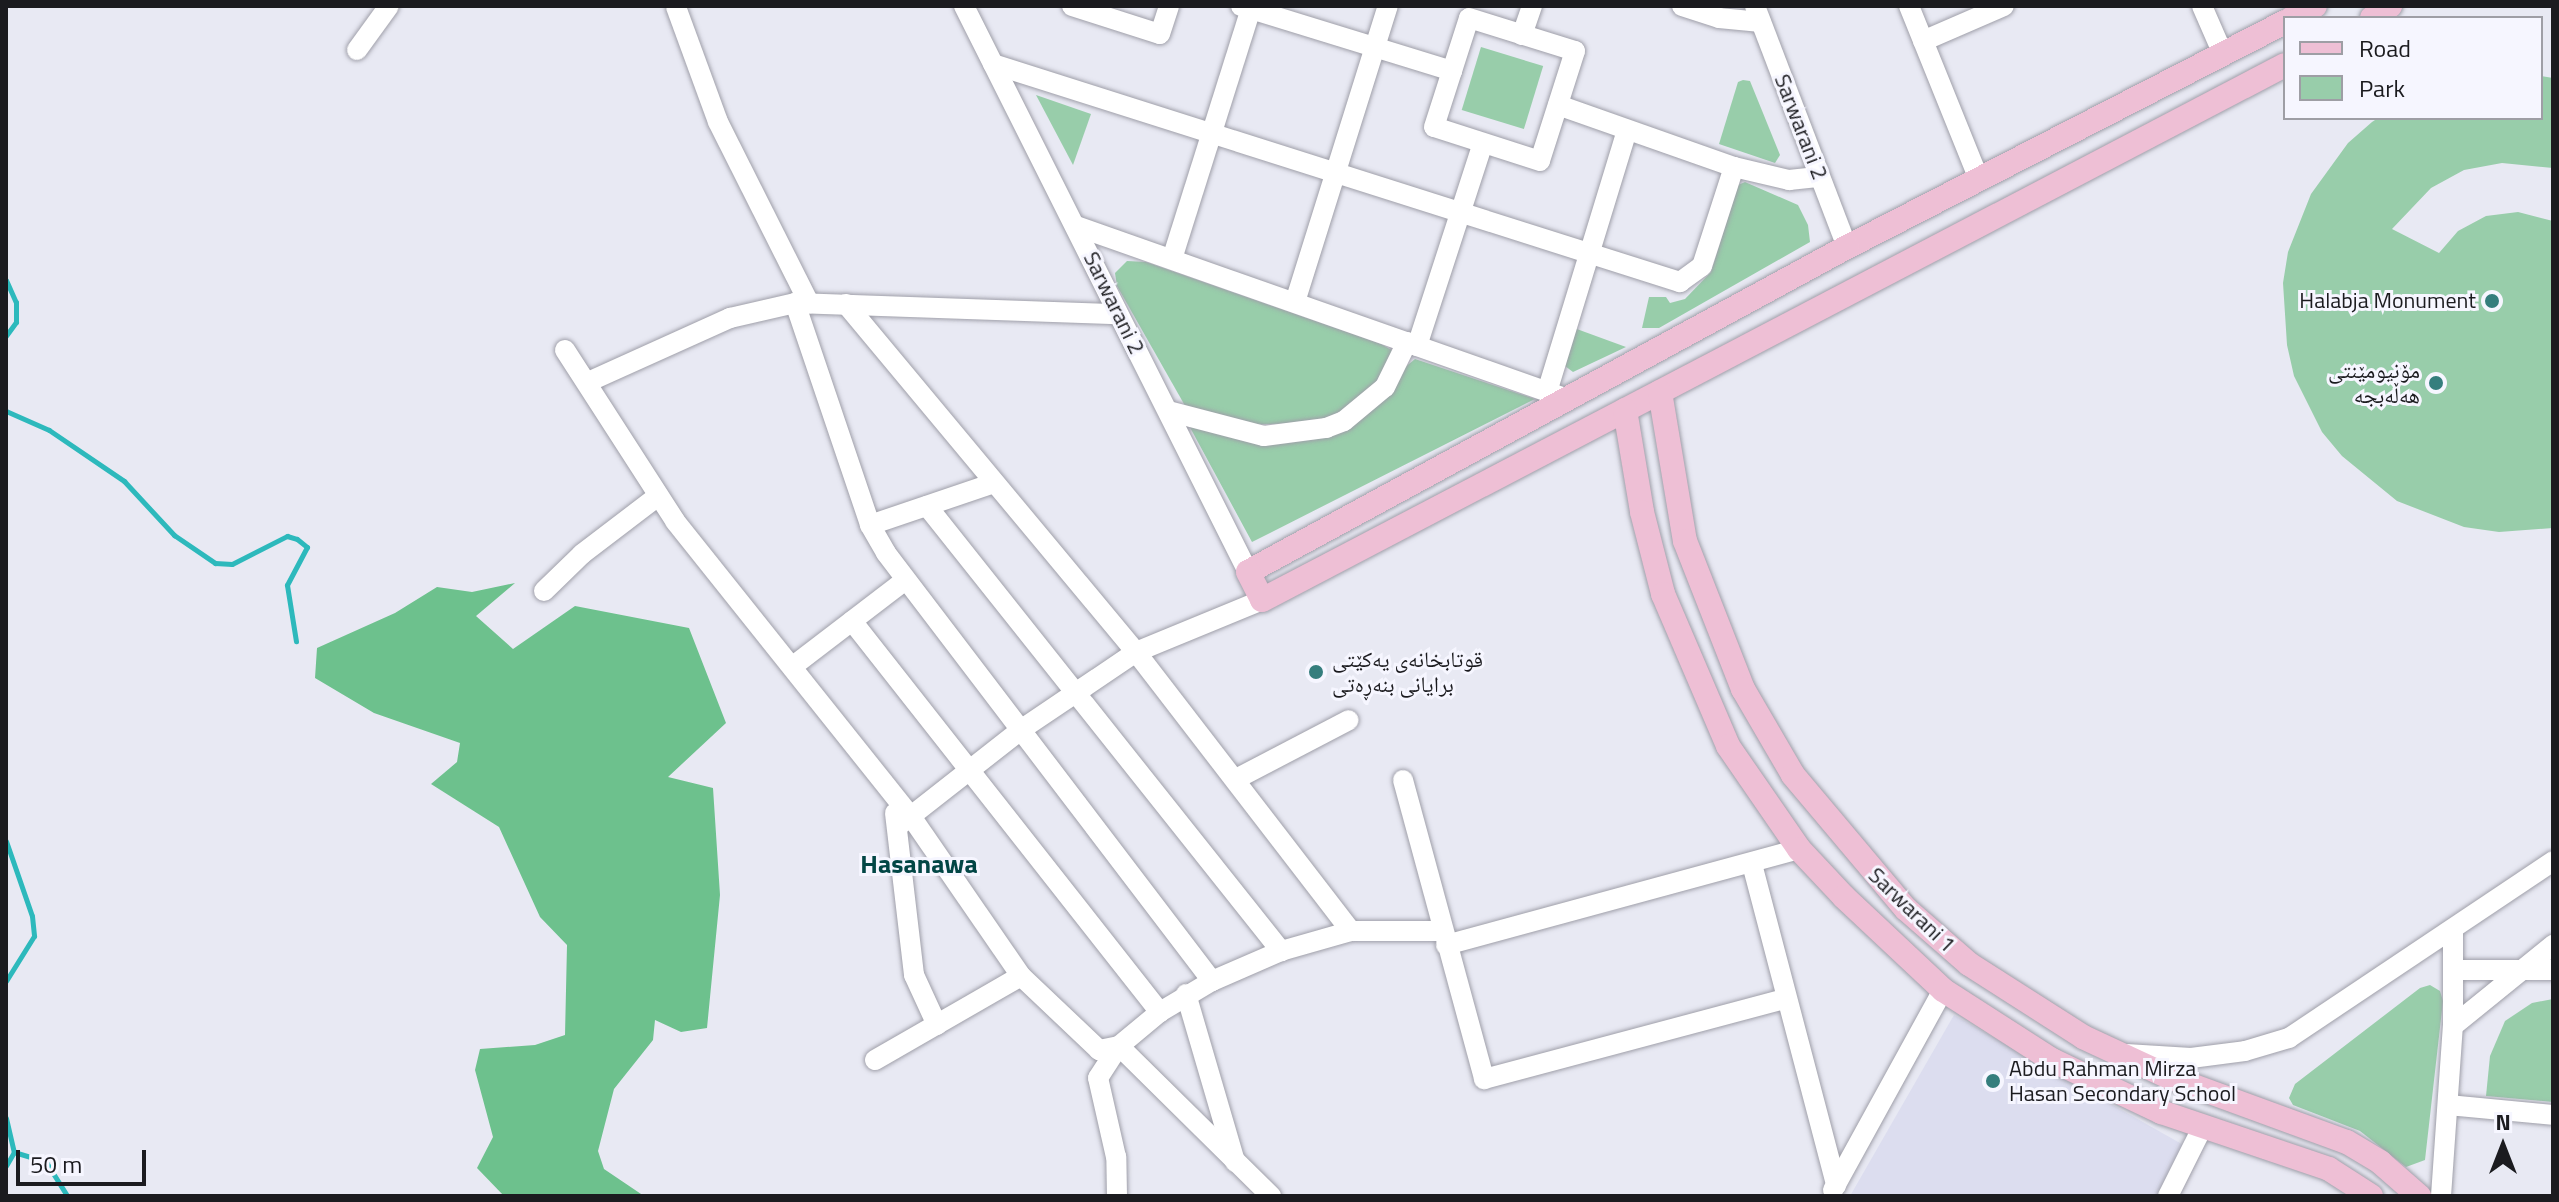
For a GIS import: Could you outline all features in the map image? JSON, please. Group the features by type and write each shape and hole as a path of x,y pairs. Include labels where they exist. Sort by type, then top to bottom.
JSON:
{"main road":[{"path":"2296,16 2315,6"},
{"path":"1248,572 1556,395 2283,23"},
{"path":"1262,600 2283,66"},
{"path":"2172,80 2188,115"},
{"name":"Sarwarani 1","path":"1660,392 1685,541 1737,675 1793,775 1906,909 1996,984 2114,1053 2347,1142 2380,1162 2419,1196"},
{"path":"1625,410 1642,512 1663,594 1728,746 1799,849 1943,990 2113,1092 2202,1128 2329,1169 2371,1196"},
{"name":"Sarwarani 2","path":"1248,572 1262,600"},
{"path":"1884,935 1906,909"}],"street":[{"path":"357,50 389,6"},
{"path":"676,6 718,122 802,303 870,525 904,581 1022,729 1212,981"},
{"path":"1072,6 1160,34 1169,6"},
{"path":"1295,302 1388,6"},
{"path":"1522,35 1532,6"},
{"path":"1682,6 1719,18 1758,14"},
{"path":"1909,6 1979,179"},
{"path":"1923,41 2004,6"},
{"path":"2202,6 2223,54"},
{"path":"1172,259 1248,7 1452,71"},
{"name":"Sarwarani 2","path":"966,8 1248,572"},
{"name":"Sarwarani 2","path":"1758,14 1847,247"},
{"path":"1469,18 1575,51 1540,161 1434,127 1452,71 1469,18"},
{"path":"993,64 1680,282 1702,266 1734,167"},
{"path":"1558,105 1734,167 1789,180 1820,177"},
{"path":"1076,226 1556,395 1590,254 1627,130"},
{"path":"1168,411 1264,436 1326,428 1344,421 1385,387 1412,344 1461,213 1483,143"},
{"path":"588,382 730,318 802,303 1118,314"},
{"path":"846,304 1136,652 1351,931"},
{"path":"565,350 658,496 893,793 904,821 1021,976 1099,1050 1119,1046"},
{"path":"870,525 994,483"},
{"path":"544,591 582,554 658,496"},
{"path":"927,506 1079,691 1281,951"},
{"path":"793,666 904,581"},
{"path":"904,821 1022,729 1136,652 1262,600"},
{"path":"852,621 971,767 1160,1012"},
{"path":"1236,779 1349,720"},
{"path":"1403,780 1484,1079 1785,999"},
{"path":"904,821 914,975 937,1025"},
{"path":"1117,1196 1116,1157 1098,1078 1119,1046 1186,994 1281,951 1351,931 1444,938 1752,864 1799,849"},
{"path":"2114,1053 2191,1058 2245,1051 2289,1038 2453,932 2553,861"},
{"path":"1752,864 1833,1190"},
{"path":"2441,1196 2453,1026 2453,932"},
{"path":"2453,1026 2516,971 2553,945"},
{"path":"2453,970 2553,970"},
{"path":"875,1060 1021,976"},
{"path":"1833,1190 1943,990"},
{"path":"1186,994 1236,1165"},
{"path":"1119,1046 1236,1165 1271,1196"},
{"path":"2448,1105 2553,1115"},
{"path":"2168,1196 2202,1128"}],"shaded area":[{"name":"Abdu Rahman Mirza Hasan Secondary School","path":"1954,1015 2187,1147 2160,1196 1850,1196"}],"green space":[{"path":"1481,47 1543,66 1524,129 1462,110"},
{"path":"2543,76 2553,78 2553,168 2502,163 2464,170 2431,188 2392,229 2439,253 2458,231 2486,216 2518,212 2553,221 2553,528 2499,532 2464,527 2397,501 2342,456 2322,432 2294,376 2287,345 2283,283 2288,252 2311,194 2348,143 2372,122 2543,120"},
{"path":"1750,81 1780,155 1775,163 1719,144 1738,82"},
{"path":"1036,95 1091,114 1073,165"},
{"path":"1745,182 1798,205 1808,225 1810,242 1659,328 1642,328 1649,297 1666,297 1670,303 1685,299 1711,272 1738,185"},
{"path":"1127,261 1146,262 1381,344 1395,352 1393,369 1341,413 1312,423 1237,425 1188,411 1117,286 1115,273"},
{"path":"1574,328 1626,347 1573,372 1565,366"},
{"path":"1415,359 1535,399 1252,542 1186,420 1320,438"},
{"path":"515,583 476,616 513,649 575,606 689,628 726,723 668,777 713,788 720,895 707,1028 681,1032 655,1020 653,1040 614,1089 598,1151 604,1169 644,1196 504,1196 477,1168 493,1137 475,1070 480,1049 535,1045 565,1035 567,945 540,917 499,827 431,784 457,762 460,743 374,713 315,678 317,648 395,613 437,587 472,592"},
{"path":"2430,985 2440,991 2443,1001 2425,1160 2406,1167 2360,1131 2293,1105 2289,1098 2295,1084 2420,988"},
{"path":"2553,999 2553,1102 2486,1096 2490,1056 2505,1021 2532,1003"}],"waterway":[{"path":"6,280 16,302 16,322 6,336"},
{"path":"6,411 49,430 124,481 174,535 215,563 232,564 287,536 297,539 307,547 287,585 296,641"},
{"path":"6,841 32,916 34,936 6,981"},
{"path":"6,1118 14,1152 6,1166"},
{"path":"14,1152 46,1162 67,1196"}],"place":[{"name":"Halabja Monument","path":"2492,301"},
{"name":"مۆنیومێنتی هەڵەبجە","path":"2436,383"},
{"name":"قوتابخانەی یەکێتی برایانی بنەڕەتی","path":"1316,672"},
{"name":"Abdu Rahman Mirza Hasan Secondary School","path":"1993,1081"}],"district":[{"name":"Hasanawa","path":"919,864"}]}
